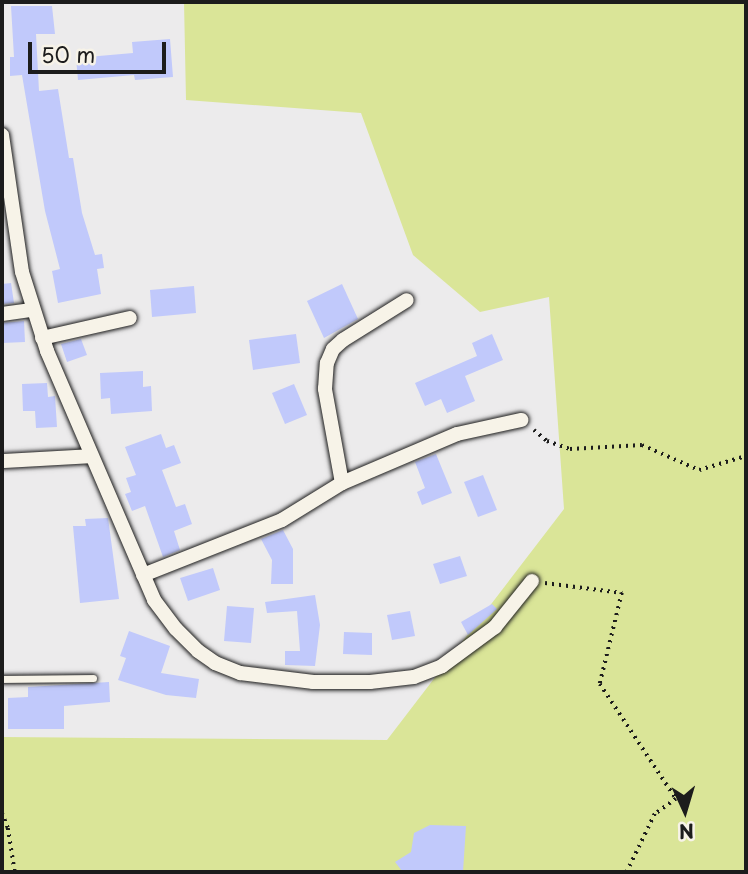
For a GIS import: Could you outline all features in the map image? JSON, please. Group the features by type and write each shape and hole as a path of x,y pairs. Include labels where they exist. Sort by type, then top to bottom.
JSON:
{"street":[{"path":"2,135 22,272 42,338 154,600 176,629 215,663 240,673 313,682 370,682 414,677 442,666 495,627 533,581"},
{"path":"342,483 325,389 327,363 333,349 343,340 407,300"},
{"path":"2,314 32,310"},
{"path":"42,338 130,318"},
{"path":"143,575 282,520 342,483 457,434 521,420"},
{"path":"2,461 92,456"}],"lane":[{"path":"2,680 93,678"}],"path":[{"path":"521,420 547,441 570,449 642,445 699,470 746,456"},
{"path":"533,581 622,593 600,684 676,799 655,814 627,872"},
{"path":"2,813 8,828 15,872"}],"green space":[{"path":"184,2 746,2 746,872 2,872 2,737 387,740 564,509 549,297 480,312 413,255 361,113 186,100"}],"building":[{"path":"11,6 52,6 55,34 36,34 39,91 58,89 69,158 73,158 82,213 95,255 102,254 104,268 97,269 101,294 58,303 52,271 60,269 45,211 22,75 10,76 10,57 14,57"},
{"path":"170,39 173,77 135,80 134,75 78,80 76,58 133,53 132,42"},
{"path":"11,283 14,303 2,304 2,284"},
{"path":"342,284 358,319 324,338 307,301"},
{"path":"194,286 196,313 152,317 150,290"},
{"path":"24,321 25,342 2,343 2,323"},
{"path":"296,334 300,363 253,370 249,340"},
{"path":"492,334 503,360 465,376 475,401 447,413 441,399 425,406 415,383 477,356 472,343"},
{"path":"81,339 87,355 67,362 61,344"},
{"path":"143,371 143,387 151,386 152,411 111,414 110,398 101,399 100,373"},
{"path":"47,383 48,397 55,396 57,427 36,428 35,411 23,411 22,384"},
{"path":"294,384 307,415 285,424 272,393"},
{"path":"161,434 166,448 174,445 181,463 162,470 176,507 185,504 192,524 174,531 180,550 163,557 145,506 132,511 125,494 131,492 126,478 136,475 125,447"},
{"path":"436,454 452,493 422,505 417,492 425,488 415,462"},
{"path":"483,475 497,510 478,517 464,482"},
{"path":"108,518 119,599 80,603 73,526 86,526 85,519"},
{"path":"283,530 293,549 293,584 271,584 272,560 261,539"},
{"path":"460,556 467,576 440,584 433,564"},
{"path":"213,568 220,590 188,601 180,578"},
{"path":"315,595 320,625 315,666 285,665 285,651 300,651 297,611 267,613 265,602"},
{"path":"492,604 497,609 468,635 461,622"},
{"path":"227,606 254,608 251,643 224,641"},
{"path":"410,611 415,636 392,640 387,615"},
{"path":"129,631 170,646 161,673 199,679 196,698 166,695 118,680 126,658 120,656"},
{"path":"344,632 372,633 372,655 343,654"},
{"path":"109,682 110,702 64,706 64,729 8,729 8,698 28,697 28,687"},
{"path":"430,825 466,826 463,872 408,872 402,871 395,862 411,852 414,833"}]}
